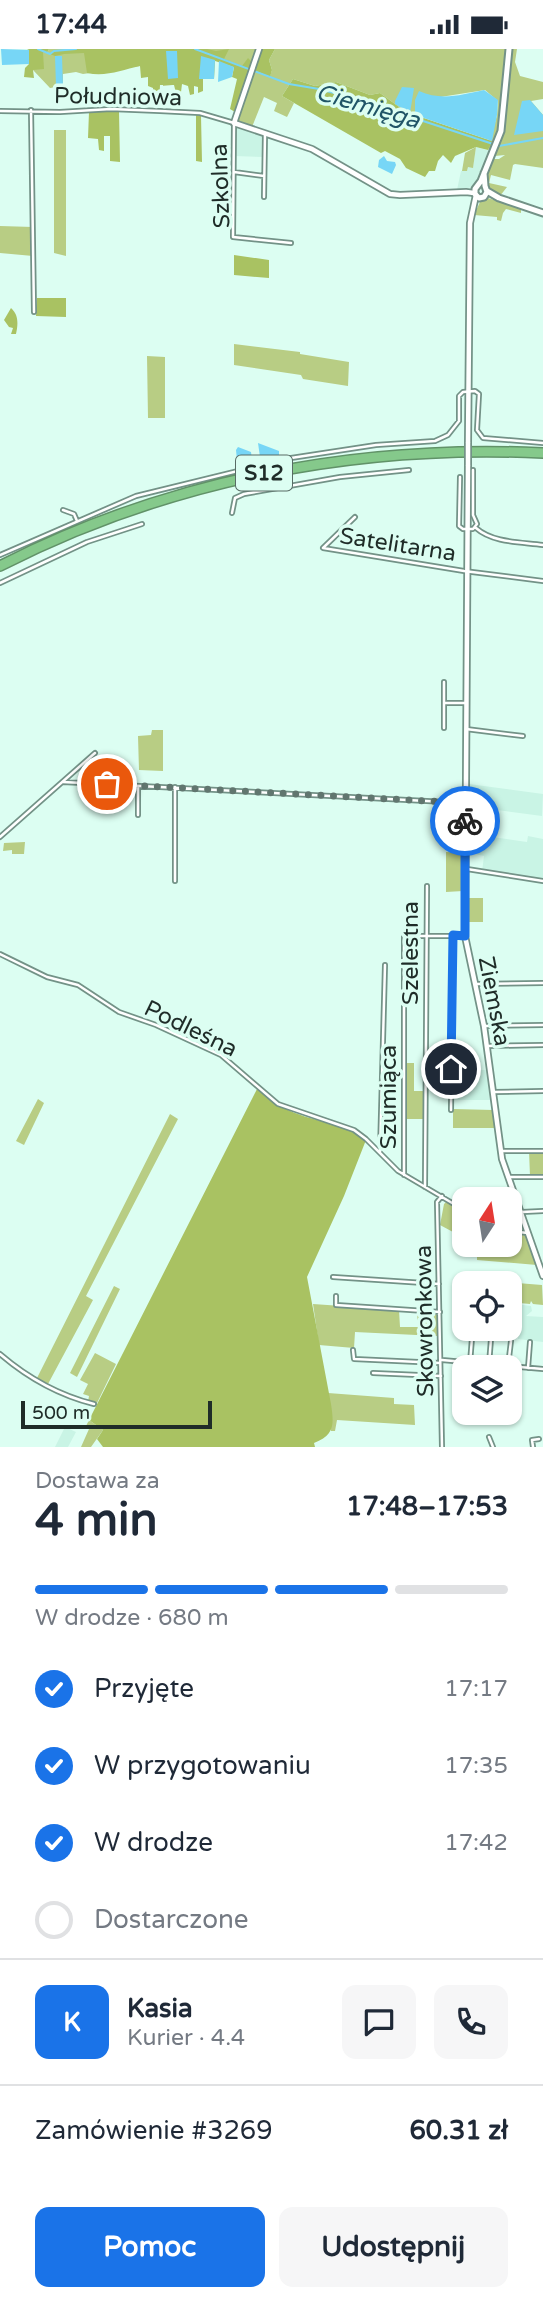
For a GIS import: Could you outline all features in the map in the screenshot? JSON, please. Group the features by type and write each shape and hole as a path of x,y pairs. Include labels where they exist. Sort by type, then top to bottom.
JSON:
{"highway":[{"name":"S12","path":"0,568 72,533 130,511 196,490 267,473 395,454 464,451 543,453"},
{"name":"S12","path":"0,568 122,519 250,482 325,468 394,460 465,457 543,459"}],"main road":[{"path":"509,49 503,121 480,192 543,213"}],"street":[{"path":"259,49 234,123 312,149 390,194 480,192"},
{"name":"Południowa","path":"0,111 124,109 200,113 234,123"},
{"path":"31,110 34,312"},
{"name":"Szkolna","path":"234,123 233,237 291,243"},
{"path":"264,197 265,132"},
{"path":"234,171 264,176"},
{"name":"Ziemska","path":"480,192 470,223 465,936 484,1026 501,1151 512,1187"},
{"path":"0,555 136,496 253,466 376,445 438,440 452,431 460,421 461,392 476,392 479,396 477,426 481,437 543,443"},
{"path":"232,513 235,498 244,494 341,477 409,470"},
{"path":"473,470 473,515 476,527 492,538 543,545"},
{"path":"460,477 459,526 468,529 476,527"},
{"path":"63,510 71,512 77,521"},
{"name":"Satelitarna","path":"355,516 324,548 543,581"},
{"path":"0,583 87,542 142,524"},
{"path":"444,682 444,728"},
{"path":"443,703 466,703"},
{"path":"466,729 523,736"},
{"path":"0,837 95,753"},
{"path":"63,782 465,803"},
{"path":"138,786 138,815"},
{"path":"175,787 175,881"},
{"path":"465,869 543,881"},
{"name":"Szelestna","path":"425,1187 427,886"},
{"path":"451,1110 453,935"},
{"name":"Szumiąca","path":"404,1175 404,936 426,936"},
{"path":"426,936 465,936"},
{"name":"Podleśna","path":"0,954 47,977 78,985 119,1012 156,1025 221,1055 278,1104 354,1130 393,1167 452,1202"},
{"path":"380,1152 385,965"},
{"path":"475,984 543,983"},
{"path":"484,1026 543,1025"},
{"path":"487,1046 543,1045"},
{"path":"426,1068 451,1069"},
{"path":"493,1092 543,1091"},
{"path":"501,1151 543,1151"},
{"path":"508,1177 543,1177"},
{"name":"Skowronkowa","path":"436,1193 442,1447"},
{"path":"437,1202 442,1196"},
{"path":"522,1212 543,1211"},
{"name":"Ziemska","path":"522,1215 543,1276"},
{"path":"522,1232 528,1233"},
{"path":"333,1277 439,1284"},
{"path":"336,1296 336,1305 440,1312"},
{"path":"509,1355 511,1341"},
{"path":"528,1368 530,1342"},
{"path":"353,1350 354,1359 452,1363"},
{"path":"0,1354 32,1378 61,1394 94,1404"},
{"path":"522,1367 542,1369 540,1376"},
{"path":"373,1373 441,1376"},
{"path":"489,1437 493,1447"},
{"path":"533,1447 532,1440 539,1439"}],"shaded area":[{"path":"236,126 265,134 265,157 235,156"},
{"path":"476,147 490,151 480,179 473,187 457,190 461,171 473,167"},
{"path":"469,784 543,794 542,816 468,806"},
{"path":"465,833 527,842 528,836 543,839 543,880 482,872 484,856 465,852"},
{"path":"453,1070 486,1070 490,1100 453,1100"},
{"path":"522,1305 531,1306 532,1311 526,1316 543,1317 543,1342 522,1339"},
{"path":"65,1427 76,1432 68,1447 55,1447"}],"green space":[{"path":"27,49 49,49 47,53 43,52 44,69 33,70 34,78 24,77 25,68 29,64"},
{"path":"49,49 149,49 142,69 140,66 63,74 63,86 50,88 33,70 43,51 47,53"},
{"path":"163,49 258,49 249,73 215,60 182,84 163,86"},
{"path":"229,49 224,59 242,66 248,58 253,63 235,112 230,109 237,79 232,77 234,67 215,61 214,79 203,79 203,91 198,93 198,87 194,86 194,94 190,95 188,86 182,84 181,92 176,93 174,85 160,85 159,104 153,105 153,88 148,86 148,77 141,78 140,66 114,73 94,74 87,73 84,53 55,56 50,54 54,51"},
{"path":"261,49 275,49 269,60 272,70 270,77 254,70"},
{"path":"275,49 517,49 515,62 520,76 543,82 543,99 531,101 543,115 543,168 515,164 510,180 491,175 489,183 507,187 500,196 489,188 487,180 492,159 505,155 495,156 494,146 488,150 498,101 485,90 415,101 415,115 406,112 380,93 370,95 336,82 315,86 293,79 282,96 294,103 287,117 274,111 277,103 264,97 252,127 235,121 254,70 270,76 272,70 269,60"},
{"path":"293,79 315,86 336,82 370,95 380,93 406,112 492,141 488,150 476,147 455,156 451,163 443,155 435,171 429,171 425,177 406,168 400,159 385,151 381,153 282,96"},
{"path":"119,111 120,162 110,161 110,136 104,136 104,151 99,150 98,139 88,138 89,112"},
{"path":"196,115 201,116 202,162 196,161"},
{"path":"54,130 66,130 66,256 54,253"},
{"path":"476,147 473,168 468,167 467,171 462,171 465,153"},
{"path":"488,198 521,209 521,213 506,209 501,221 497,220 497,217 474,215 480,202"},
{"path":"0,226 33,227 33,256 0,253"},
{"path":"234,255 269,260 269,278 234,275"},
{"path":"37,298 66,298 66,317 36,316"},
{"path":"11,308 17,317 16,334 11,334 13,328 4,320"},
{"path":"234,344 300,352 349,362 348,386 303,379 301,375 234,365"},
{"path":"147,356 165,357 165,418 148,418"},
{"path":"152,730 163,730 163,771 139,770 138,736 151,735"},
{"path":"25,842 24,854 12,854 12,850 3,851 4,843"},
{"path":"446,852 463,853 463,891 446,892"},
{"path":"469,898 483,898 483,922 469,922"},
{"path":"406,1063 414,1063 414,1091 424,1091 424,1119 407,1119"},
{"path":"257,1089 284,1108 346,1129 366,1140 307,1277 331,1404 332,1428 326,1436 314,1443 315,1447 103,1447 97,1439 103,1430 89,1420"},
{"path":"38,1099 44,1103 24,1145 16,1141"},
{"path":"453,1109 493,1110 495,1128 453,1128"},
{"path":"170,1114 178,1119 86,1296 93,1300 48,1384 37,1378"},
{"path":"529,1151 543,1151 543,1176 530,1176"},
{"path":"447,1201 452,1204 452,1232 440,1225"},
{"path":"522,1235 527,1236 537,1265 477,1260 477,1257 522,1257"},
{"path":"522,1283 542,1285 543,1305 533,1304 531,1301 530,1304 522,1303"},
{"path":"114,1286 120,1289 77,1377 70,1373"},
{"path":"313,1304 399,1310 400,1327 418,1327 417,1312 437,1314 437,1336 355,1332 354,1348 319,1345"},
{"path":"95,1353 116,1364 97,1403 88,1402 89,1396 83,1394 88,1384 80,1380"},
{"path":"328,1393 394,1398 394,1404 414,1405 415,1425 337,1420 335,1431 331,1431"},
{"path":"89,1420 103,1430 91,1447 81,1447 89,1429 86,1426"}],"water":[{"path":"1,49 29,50 29,64 2,65"},
{"path":"166,51 177,51 178,78 168,79"},
{"path":"55,56 62,56 63,86 56,86"},
{"path":"201,56 215,60 214,79 199,79"},
{"path":"219,61 234,67 232,77 218,82"},
{"path":"402,87 414,88 410,113 395,104"},
{"path":"484,90 498,100 492,141 415,115 415,100 419,91 443,96"},
{"path":"530,100 543,115 543,131 514,135 522,101"},
{"path":"384,156 387,161 395,162 392,174 378,167 379,160"},
{"path":"258,443 279,451 279,455 260,457"},
{"path":"238,447 251,452 252,460 237,460"}],"waterway":[{"name":"Ciemięga","path":"38,49 50,54 54,51 76,49"},
{"name":"Ciemięga","path":"195,49 289,84 353,98 493,144"},
{"name":"Ciemięga","path":"499,146 543,138"}],"way so far":[{"path":"107,784 465,803 465,821"}],"route":[{"path":"451,1069 453,935 465,936 465,821"}]}
